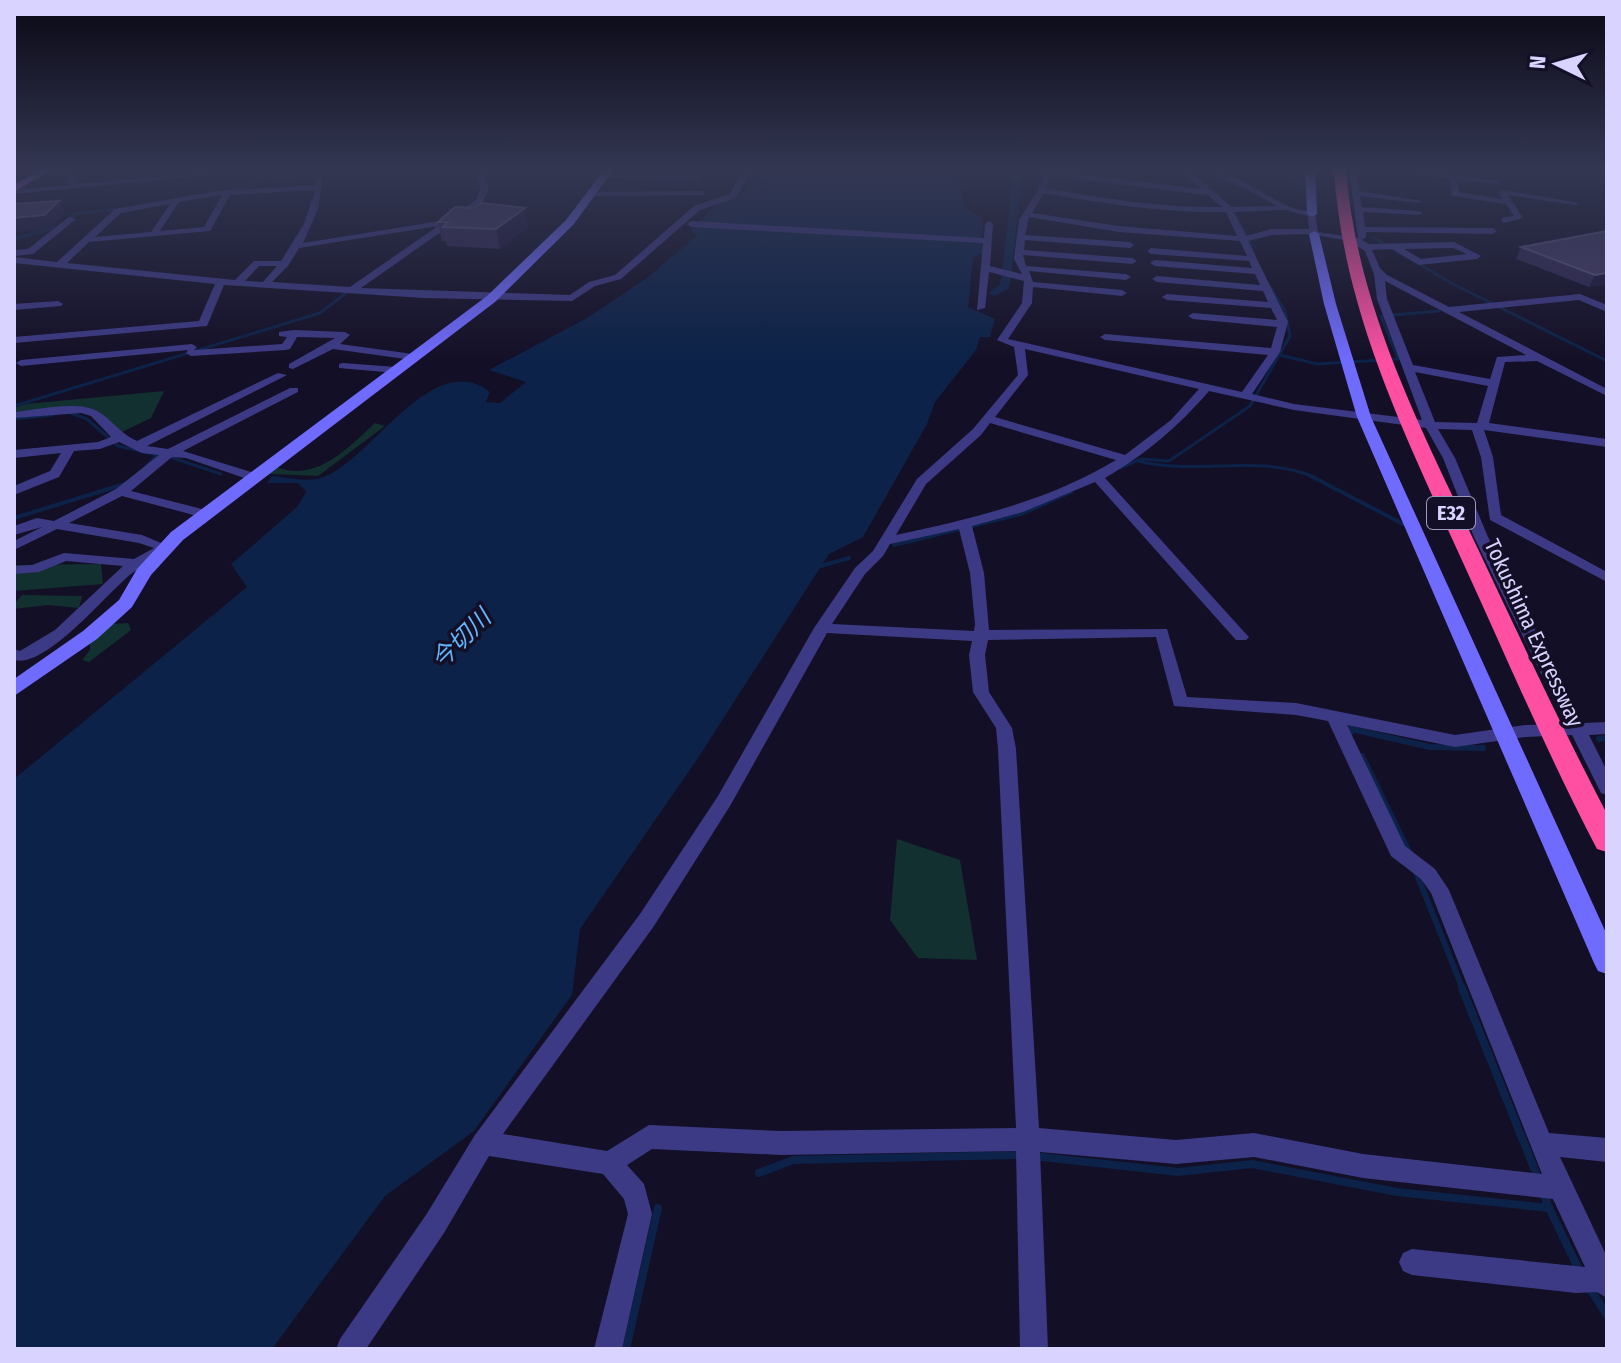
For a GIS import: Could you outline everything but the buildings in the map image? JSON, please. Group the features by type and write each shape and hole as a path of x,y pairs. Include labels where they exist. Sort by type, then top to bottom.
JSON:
{"highway":[{"name":"Tokushima Expressway","path":"1346,234 1392,380 1485,588 1607,841"}],"street":[{"path":"14,253 30,252 53,234"},
{"path":"59,265 93,234"},
{"path":"86,240 158,234"},
{"path":"265,285 295,251 301,234"},
{"path":"295,251 391,234"},
{"path":"351,291 435,234"},
{"path":"17,684 90,635 126,603 143,573 205,514 493,297 555,234"},
{"path":"14,260 221,282 351,291 572,298 592,284 618,277 667,234"},
{"path":"632,264 660,253 683,234"},
{"path":"850,234 985,241"},
{"path":"980,308 987,234"},
{"path":"1022,234 1019,252 1029,282 1027,303 1002,340 1251,398 1364,417 1430,425 1480,426 1607,443"},
{"path":"1088,274 1092,234"},
{"path":"1188,234 1248,239 1266,234"},
{"path":"1245,234 1252,259 1283,324 1283,336 1251,398"},
{"path":"1314,234 1346,363 1364,417 1607,963"},
{"path":"1317,234 1364,245 1454,245 1477,256 1419,262 1391,247"},
{"path":"1362,234 1364,245 1379,273 1380,291 1388,316 1430,425 1449,458 1481,537 1607,788"},
{"path":"1022,237 1130,245"},
{"path":"337,244 367,243"},
{"path":"1151,251 1252,259"},
{"path":"1019,252 1132,261"},
{"path":"237,283 257,263 285,264"},
{"path":"1155,263 1258,271"},
{"path":"986,268 1029,282 1122,293"},
{"path":"1023,268 1126,277"},
{"path":"1379,273 1607,393"},
{"path":"1157,279 1267,288"},
{"path":"14,340 203,324 221,282"},
{"path":"1167,297 1276,305"},
{"path":"1448,310 1580,297 1607,309"},
{"path":"15,308 58,304"},
{"path":"1193,316 1283,324"},
{"path":"98,356 112,333"},
{"path":"21,363 192,350 286,347 289,333 345,335 293,366"},
{"path":"1105,337 1275,352"},
{"path":"350,1349 435,1224 483,1143 647,920 724,801 822,628 885,541 921,482 977,432 1023,375 1019,345"},
{"path":"331,346 413,357"},
{"path":"1536,358 1501,359 1480,426 1495,517 1607,578"},
{"path":"343,366 396,370"},
{"path":"1410,368 1492,383"},
{"path":"137,446 282,375"},
{"path":"885,541 966,528 1054,497 1099,477 1144,451 1206,388"},
{"path":"14,546 121,492 169,453 294,390"},
{"path":"230,401 254,410"},
{"path":"14,415 82,409 95,414 119,438 137,446 188,455 254,477"},
{"path":"986,418 1128,460"},
{"path":"14,454 100,445 119,438"},
{"path":"14,491 55,474 70,448"},
{"path":"1099,477 1241,637"},
{"path":"121,492 205,514"},
{"path":"14,531 37,522 142,539 166,548"},
{"path":"966,528 977,573 983,624 977,655 981,692 1004,728 1007,749 1028,1150 1034,1349"},
{"path":"1481,537 1513,528"},
{"path":"14,654 20,657 39,650 87,612 133,563 166,548"},
{"path":"14,570 34,569 64,557 133,563"},
{"path":"822,628 980,635 1162,632 1180,702 1296,709 1437,740 1607,728"},
{"path":"1334,716 1398,851 1439,890 1542,1144 1547,1187 1594,1281"},
{"path":"609,1163 649,1137 1176,1152 1254,1145 1363,1166 1547,1187"},
{"path":"483,1143 609,1163 635,1193 640,1214 608,1349"},
{"path":"1542,1144 1607,1150"},
{"path":"1412,1262 1594,1281"}],"green space":[{"path":"164,391 151,418 122,432 86,407 14,412 14,408 26,404"},
{"path":"375,423 385,426 318,476 269,474 276,467 291,471 318,467 342,452"},
{"path":"101,564 103,584 14,591 14,565"},
{"path":"22,595 82,596 79,608 48,605 14,609 14,604"},
{"path":"128,623 131,630 89,662 82,660 90,650 90,641 111,624"},
{"path":"897,839 960,860 977,960 918,958 890,920"}],"water":[{"name":"今切川","path":"696,234 982,234 982,253 973,258 968,307 995,319 990,337 980,337 976,350 935,402 927,424 863,537 829,554 698,758 580,929 572,995 474,1131 385,1196 272,1349 14,1349 14,779 247,587 231,564 297,507 306,492 298,483 267,483 272,476 306,480 326,476 344,465 426,394 447,384 469,382 490,392 486,402 500,403 526,382 489,370 587,318 647,278 698,235"}],"waterway":[{"path":"14,239 34,234"},
{"path":"994,293 1004,287 1011,234"},
{"path":"1246,234 1255,258"},
{"path":"1374,238 1453,284 1607,361"},
{"path":"1120,468 1141,459 1169,461 1250,406 1290,336 1285,311 1271,288"},
{"path":"14,406 320,313 346,293"},
{"path":"1280,355 1317,364 1398,359 1381,316 1439,311"},
{"path":"71,413 87,419 118,446 157,455 147,465"},
{"path":"14,419 53,415"},
{"path":"170,457 221,474"},
{"path":"1138,461 1182,466 1271,466 1311,476"},
{"path":"1311,476 1403,524"},
{"path":"14,518 128,483"},
{"path":"894,545 1021,514 1071,492"},
{"path":"817,567 849,558"},
{"path":"1350,733 1347,728 1430,747 1483,748"},
{"path":"1599,739 1607,738"},
{"path":"1362,756 1410,854"},
{"path":"1416,872 1463,990"},
{"path":"1462,988 1538,1178"},
{"path":"759,1173 793,1160 1020,1155"},
{"path":"1033,1156 1178,1172 1252,1164 1397,1192 1549,1208"},
{"path":"1544,1195 1549,1208"},
{"path":"626,1349 658,1208"},
{"path":"1549,1208 1580,1272"},
{"path":"1589,1287 1607,1315"}]}
